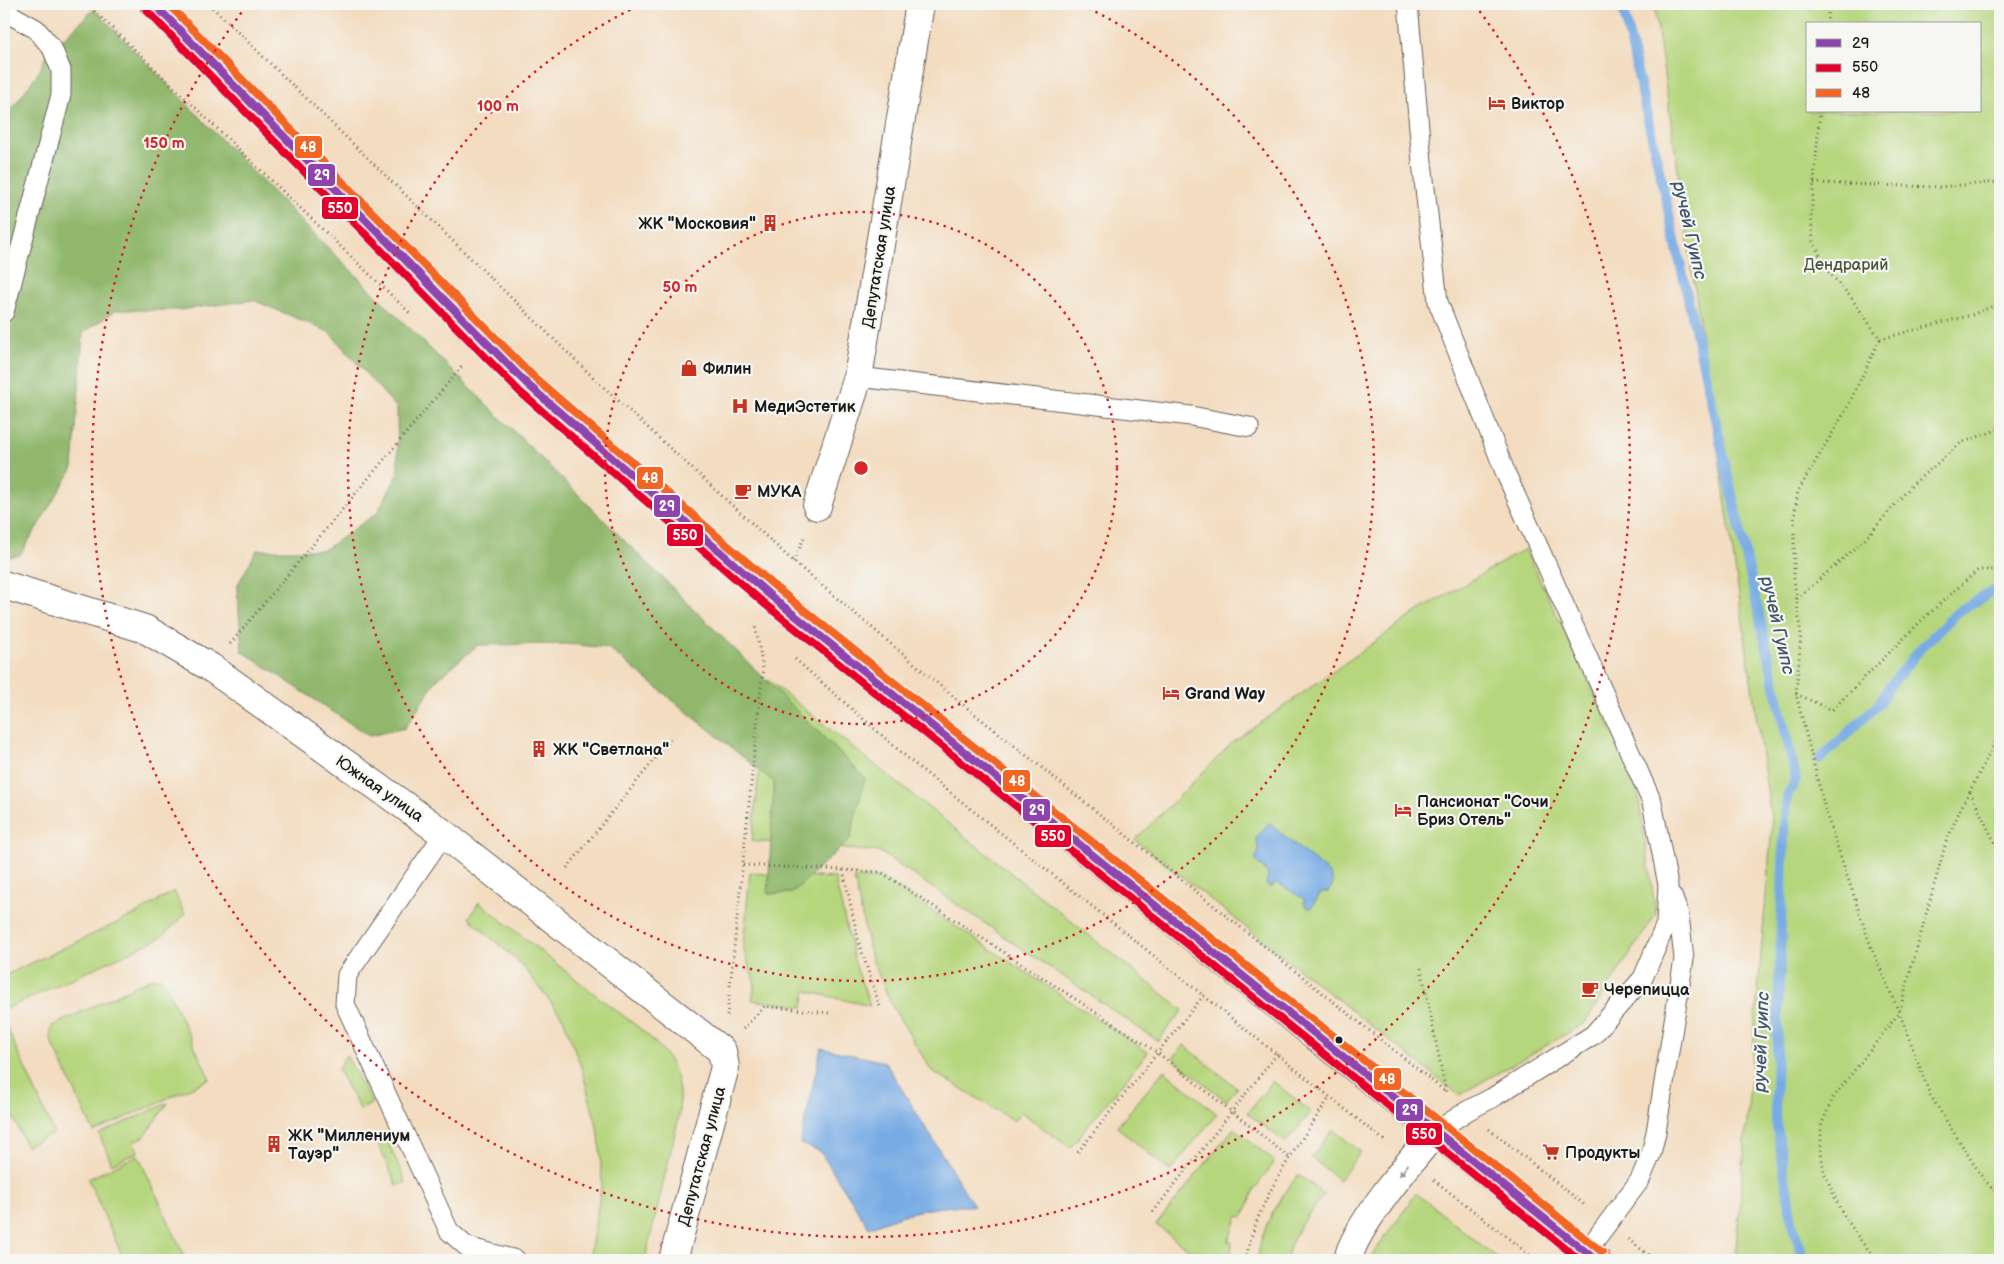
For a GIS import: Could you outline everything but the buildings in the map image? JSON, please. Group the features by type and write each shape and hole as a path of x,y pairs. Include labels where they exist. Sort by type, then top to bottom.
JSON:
{"main road":[{"path":"154,4 527,384 772,596 1435,1132 1587,1258"}],"street":[{"name":"Депутатская улица","path":"818,506 858,377 920,4"},
{"name":"Южная улица","path":"4,585 145,629 210,667 444,834 722,1051"},
{"name":"Депутатская улица","path":"673,1260 725,1068 722,1051"},
{"path":"1348,1260 1350,1251 1371,1216 1410,1162 1435,1132"}],"lane":[{"path":"1408,4 1422,162 1438,302 1506,474 1652,802 1668,885 1679,915 1684,959 1656,1132 1640,1180 1608,1223 1587,1258"},
{"path":"4,11 36,29 52,48 61,70 61,95 4,312"},
{"path":"858,377 1191,416 1248,427"},
{"path":"444,834 347,975 345,1004 449,1231 467,1247 516,1260"},
{"path":"1435,1132 1593,1035 1643,978 1666,924 1668,885"}],"path":[{"path":"209,4 598,382 794,562 969,709 1446,1092 1467,1111 1655,1260"},
{"path":"1827,22 1829,4"},
{"path":"1820,112 1811,215 1813,241 1827,270 1850,296 1880,339"},
{"path":"1814,183 1939,186 2000,182"},
{"path":"2000,303 1972,315 1880,339 1846,410 1798,491 1794,520 1794,578 1801,636 1796,694 1826,813 1871,947 1899,1013 1930,1095 1984,1180 2000,1195"},
{"path":"210,667 465,363"},
{"path":"1797,599 1866,539 1912,486 1961,443 2000,429"},
{"path":"1796,694 1832,710 1924,618 1978,570 2000,570"},
{"path":"728,1001 763,668 754,624 762,631"},
{"path":"792,657 912,760 1410,1162 1536,1260"},
{"path":"1877,1260 1861,1241 1840,1209 1824,1172 1821,1153 1821,1126 1833,1098 1899,1013 1946,842 2000,733"},
{"path":"567,868 671,740"},
{"path":"1970,791 2000,854"},
{"path":"742,865 881,872 1158,1053 1290,1158"},
{"path":"843,870 859,943 880,1006"},
{"path":"1421,968 1446,1092"},
{"path":"1078,1152 1204,995"},
{"path":"722,1051 765,1006 829,1013"},
{"path":"1153,1212 1278,1054"},
{"path":"1246,1260 1249,1242 1261,1213 1290,1158 1330,1097"}],"green space":[{"name":"Дендрарий","path":"1654,4 2000,4 2000,1260 1735,1260 1772,825"},
{"path":"94,9 304,224 865,778 850,839 792,893 768,894 774,782 608,648 568,644 478,645 437,679 405,728 369,736 242,651 237,586 257,550 324,550 377,513 398,474 397,408 329,332 253,300 179,310 116,310 83,333 73,468 20,555 4,558 4,120 40,70 46,56"},
{"name":"Пансионат \"Сочи Бриз Отель\"","path":"1525,549 1636,780 1656,914 1584,1024 1459,1095 1135,840 1232,743 1417,612"},
{"path":"768,680 1183,1010 1158,1041 880,852 752,841"},
{"path":"750,873 835,878 854,960 870,1006 806,991 803,1007 752,1000 755,984 743,948"},
{"path":"854,878 882,878 1148,1052 1070,1148 1021,1112 1014,1121 931,1070 892,1006 870,954"},
{"path":"174,891 185,915 160,938 4,1010 4,976 136,914"},
{"path":"479,902 640,1029 658,1046 674,1070 679,1089 679,1116 645,1260 589,1260 602,1182 599,1134 581,1067 563,1018 521,964 469,918"},
{"path":"152,978 163,980 210,1079 94,1132 50,1038 52,1026"},
{"path":"4,1021 54,1133 26,1146 4,1096"},
{"path":"1184,1045 1237,1088 1226,1101 1173,1058"},
{"path":"346,1055 372,1103 360,1110 338,1070"},
{"path":"1164,1070 1217,1114 1170,1171 1117,1127"},
{"path":"1273,1081 1311,1112 1286,1143 1247,1113"},
{"path":"168,1103 144,1137 134,1141 138,1152 112,1164 99,1134"},
{"path":"1234,1128 1274,1161 1255,1189 1243,1217 1238,1216 1228,1242 1232,1242 1231,1260 1203,1260 1156,1225"},
{"path":"1333,1130 1361,1152 1339,1180 1311,1157"},
{"path":"387,1140 406,1182 397,1186 378,1144"},
{"path":"138,1155 184,1255 173,1260 124,1260 88,1179"},
{"path":"1298,1175 1325,1194 1296,1233 1287,1260 1258,1260 1259,1248 1266,1226 1284,1194"},
{"path":"1416,1193 1500,1260 1369,1260"}],"water":[{"path":"1269,823 1330,874 1333,881 1331,887 1328,892 1321,893 1310,909 1304,904 1304,899 1277,883 1270,888 1266,884 1268,874 1255,860 1259,851 1256,838"},
{"path":"821,1048 885,1062 974,1206 933,1208 895,1218 869,1228 820,1151 800,1144"}],"waterway":[{"name":"ручей Гуипс","path":"1622,4 1796,779 1787,796 1784,831 1775,1115 1793,1227 1804,1260"},
{"path":"1820,759 1879,704 1888,688 1920,649 1960,610 2000,587"}],"transit line":[{"name":"29","path":"154,4 527,384 772,597 1596,1260"},
{"name":"48","path":"168,4 534,377 778,589 1602,1252"},
{"name":"550","path":"147,11 520,392 766,605 1580,1260"}],"place":[{"name":"Виктор","path":"1497,103"},
{"name":"ЖК \"Московия\"","path":"770,223"},
{"name":"Филин","path":"689,368"},
{"name":"МедиЭстетик","path":"740,406"},
{"name":"МУКА","path":"743,491"},
{"name":"Grand Way","path":"1171,693"},
{"name":"ЖК \"Светлана\"","path":"539,749"},
{"name":"Пансионат \"Сочи Бриз Отель\"","path":"1403,810"},
{"name":"Черепицца","path":"1590,989"},
{"name":"ЖК \"Миллениум Тауэр\"","path":"274,1144"},
{"name":"Продукты","path":"1551,1152"}]}
